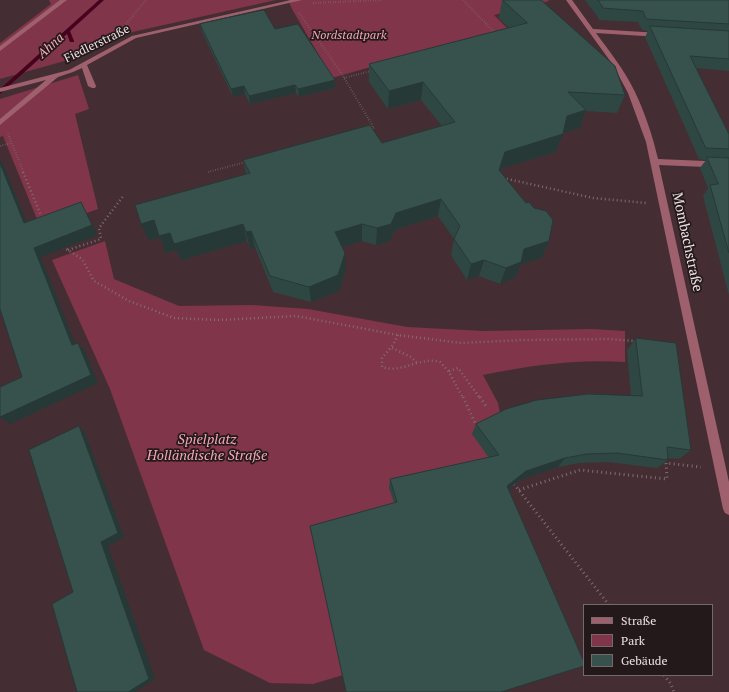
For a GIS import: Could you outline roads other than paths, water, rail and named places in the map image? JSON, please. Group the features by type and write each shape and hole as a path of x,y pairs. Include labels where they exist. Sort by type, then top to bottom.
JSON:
{"street":[{"path":"0,49 64,0"},
{"name":"Fiedlerstraße","path":"0,90 84,65 134,37 296,0"},
{"name":"Mombachstraße","path":"569,0 616,65 632,93 650,142 729,508"},
{"path":"590,31 666,35"},
{"path":"84,65 92,86"},
{"path":"0,123 57,74"},
{"path":"655,162 729,165"}],"waterway":[{"name":"Ahna","path":"0,92 102,0"},
{"path":"68,31 72,41"}],"park label":[{"name":"Nordstadtpark","path":"349,36"},
{"name":"Spielplatz Holländische Straße","path":"207,448"}]}
